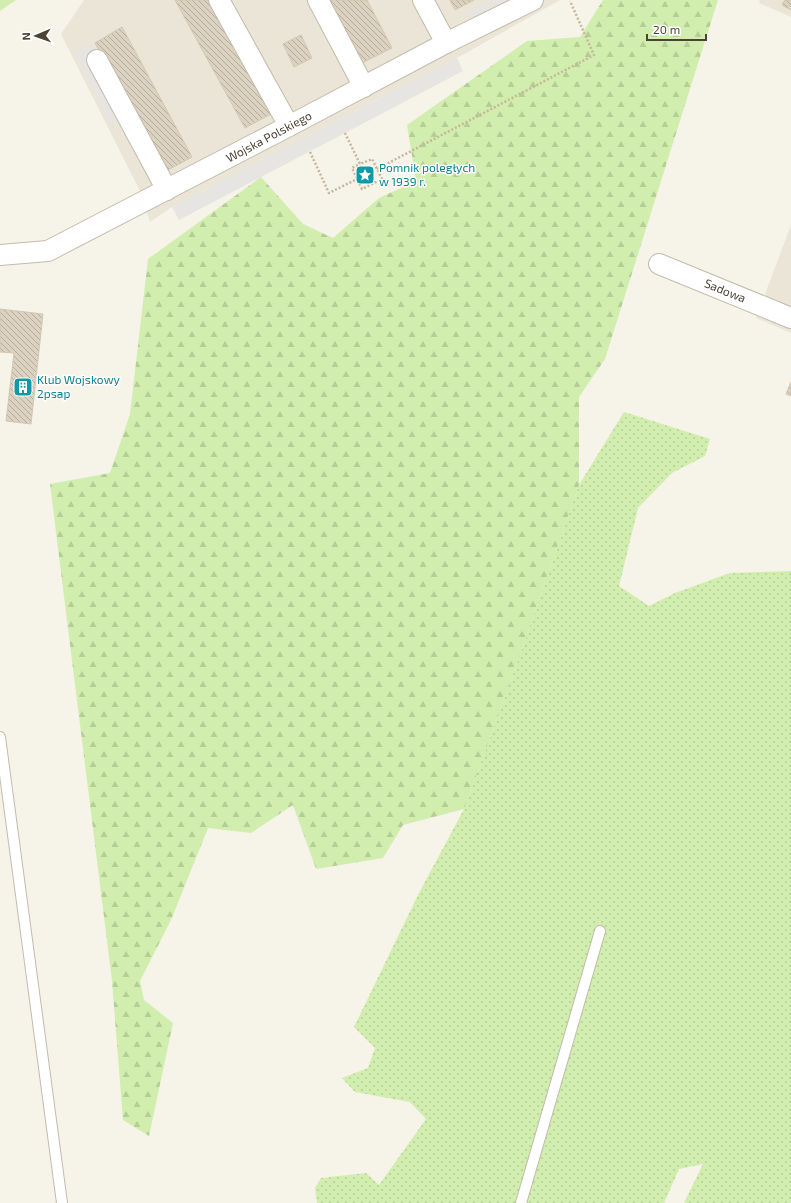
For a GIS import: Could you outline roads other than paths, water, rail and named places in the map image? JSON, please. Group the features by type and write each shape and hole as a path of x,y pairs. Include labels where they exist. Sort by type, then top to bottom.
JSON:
{"street":[{"path":"219,0 289,126"},
{"path":"318,0 364,87"},
{"path":"423,0 446,43"},
{"name":"Wojska Polskiego","path":"0,255 48,251 446,43 533,0"},
{"path":"97,60 167,190"},
{"name":"Sadowa","path":"659,264 791,318"}],"lane":[{"path":"0,737 62,1203"},
{"path":"521,1203 600,931"}],"place":[{"name":"Pomnik poległych w 1939 r.","path":"365,175"},
{"name":"Klub Wojskowy 2psap","path":"23,387"}]}
